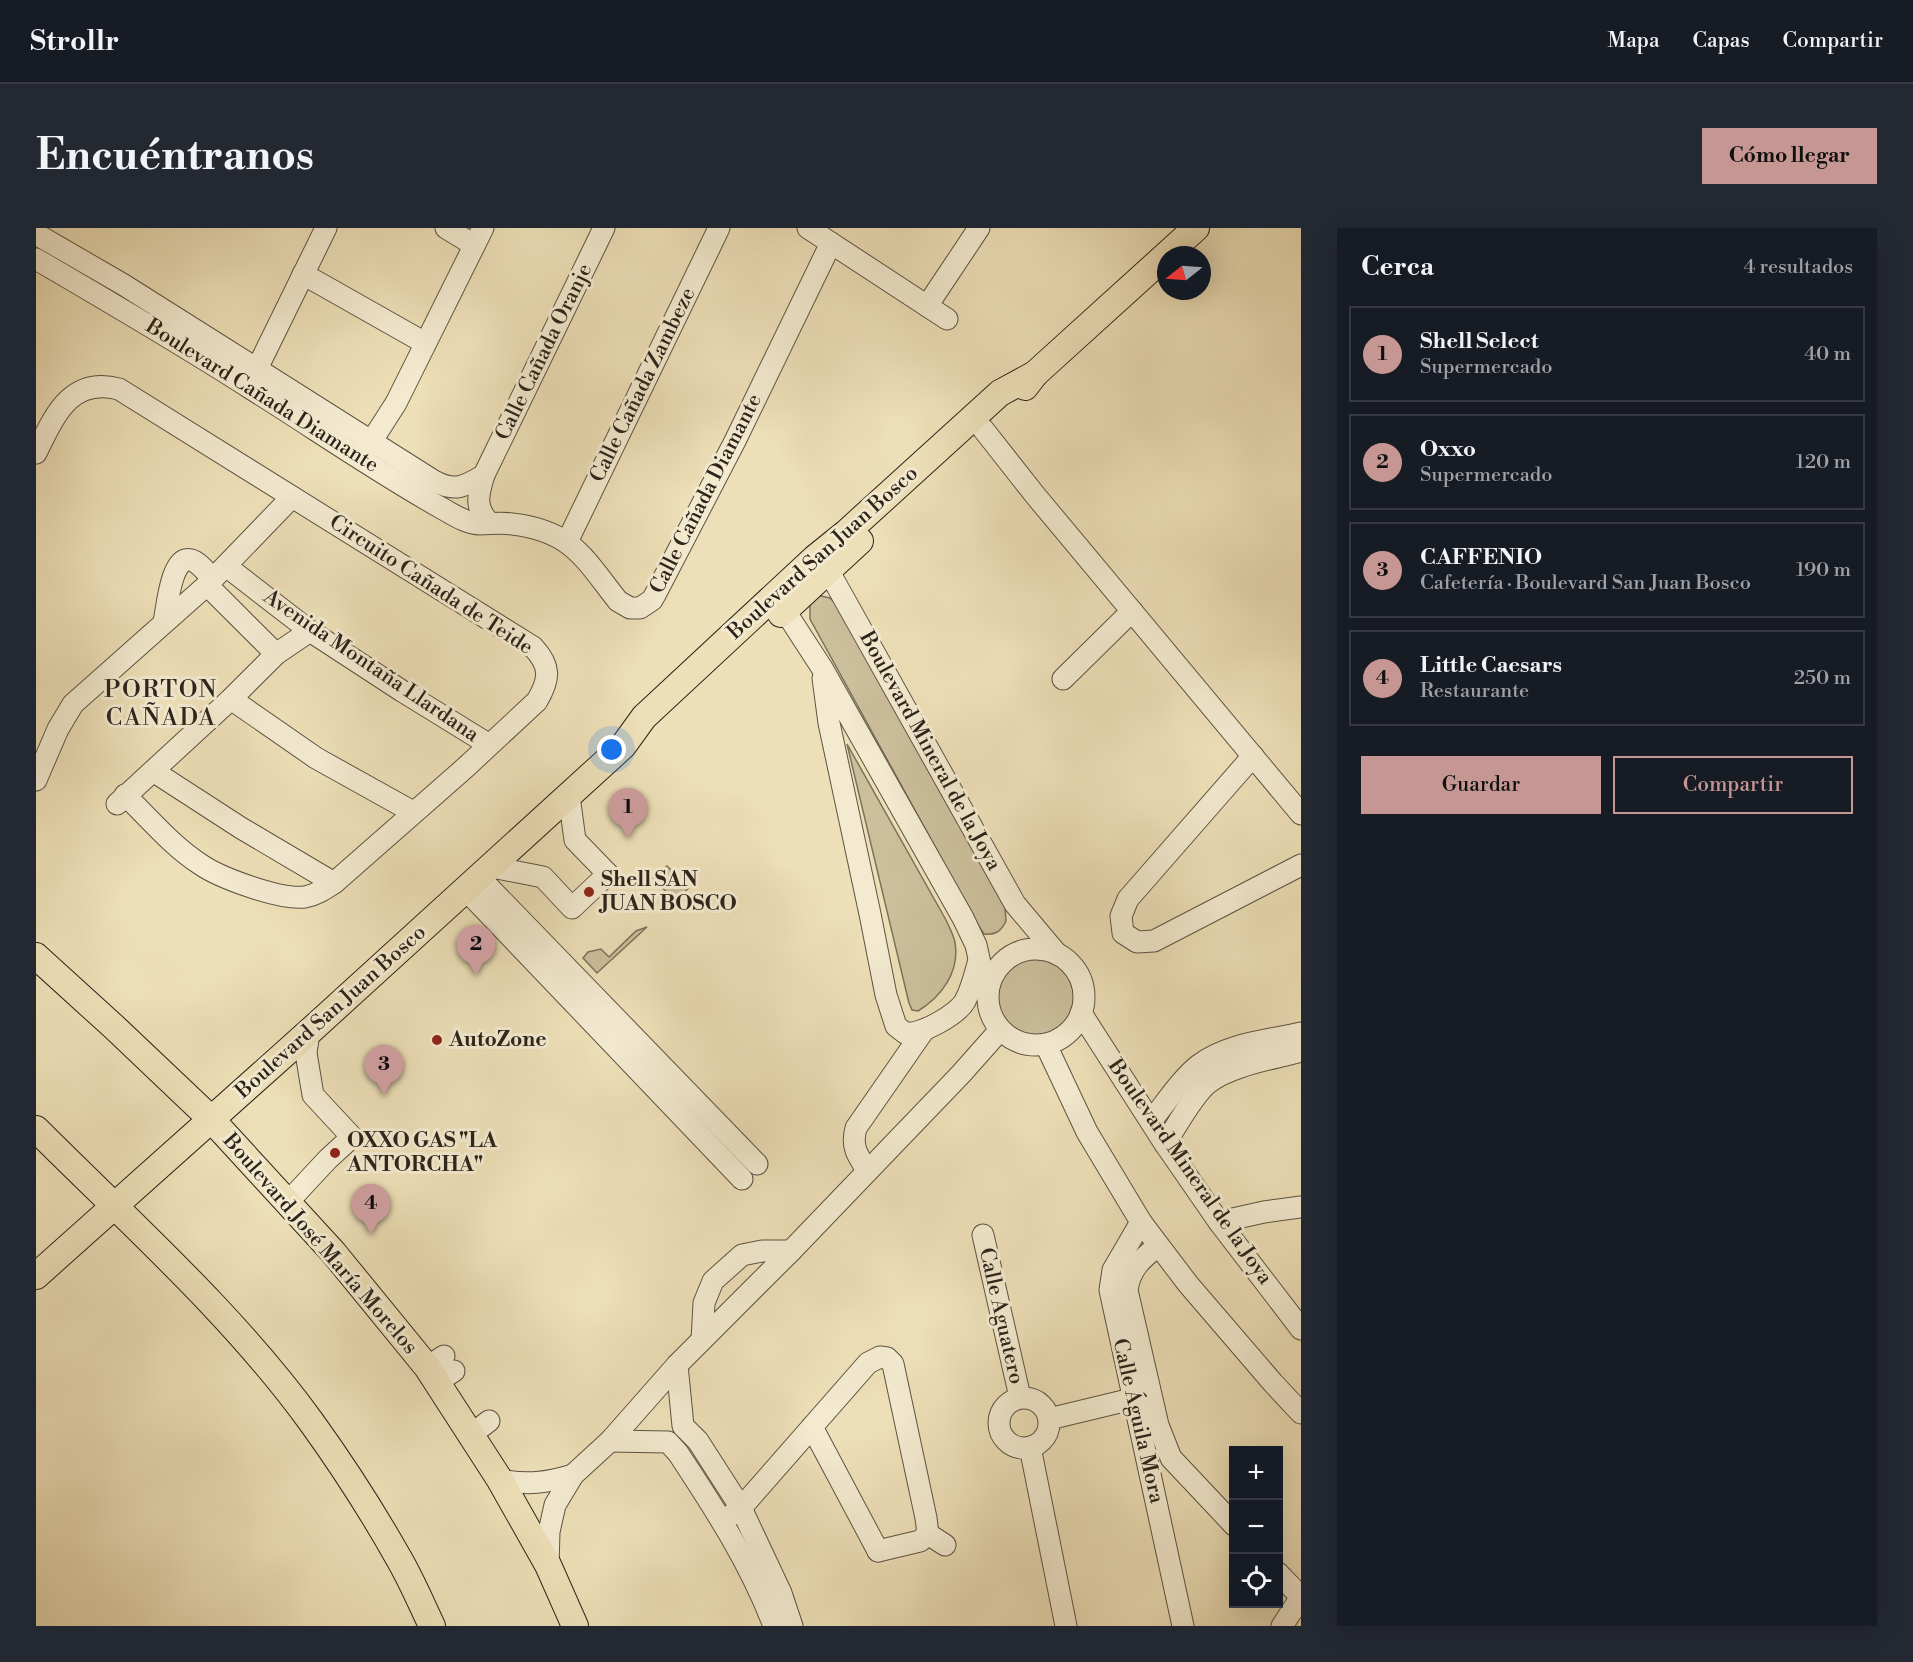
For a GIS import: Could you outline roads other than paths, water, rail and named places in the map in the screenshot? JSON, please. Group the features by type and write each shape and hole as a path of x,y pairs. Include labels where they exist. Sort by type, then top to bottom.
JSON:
{"main road":[{"name":"Boulevard San Juan Bosco","path":"36,1276 309,1032 623,746 654,730 822,564 983,429 1021,393 1035,374 1196,228"},
{"name":"Boulevard San Juan Bosco","path":"822,564 846,533 1000,393 1035,374"},
{"name":"Boulevard José María Morelos","path":"36,956 211,1119 440,1369 480,1428 500,1480 548,1565 575,1626"},
{"name":"Boulevard José María Morelos","path":"36,978 63,1001 100,1015"},
{"path":"36,1130 207,1299 261,1360 311,1422 352,1481 399,1557 432,1626"}],"street":[{"path":"253,378 326,228"},
{"path":"366,451 396,402 478,236 446,228"},
{"name":"Calle Cañada Oranje","path":"490,523 483,517 477,502 484,475 604,228"},
{"name":"Calle Cañada Zambeze","path":"567,542 719,228"},
{"path":"808,228 947,319"},
{"path":"927,306 979,228"},
{"name":"Boulevard Cañada Diamante","path":"37,237 124,285 253,378 366,451 456,516 478,524 490,523"},
{"name":"Calle Cañada Diamante","path":"490,523 530,526 567,542 585,557 618,601 630,608 640,608 652,600 725,461 831,243"},
{"name":"Boulevard Cañada Diamante","path":"36,259 253,378"},
{"path":"303,274 425,343"},
{"name":"Circuito Cañada de Teide","path":"36,453 52,422 70,397 88,388 109,387 126,393 533,647 546,662 547,675 544,688 537,701 334,883 305,897 284,895 249,886 199,864 121,800 231,699 276,654 310,631"},
{"path":"983,429 1042,504 1301,814"},
{"name":"Boulevard Cañada Diamante","path":"366,451 452,488 463,486 484,475"},
{"path":"36,780 58,729 73,704 215,576 292,497"},
{"path":"164,622 172,582 180,563 183,560 193,561 215,576 276,654"},
{"path":"822,564 814,574 798,582 780,604 822,668 963,918 976,945 988,1008 1000,1030 1022,1043 1046,1045 1061,1039 1073,1028 1081,1013 1084,999 1080,979 1069,962 1044,949 1030,949 1011,956 996,969 987,995"},
{"name":"Boulevard Mineral de la Joya","path":"822,564 1015,904 1057,954"},
{"name":"Avenida Montaña Llardana","path":"215,576 310,631 488,744"},
{"path":"1063,679 1132,611"},
{"path":"822,668 829,723 891,1014 896,1026 905,1033 912,1034 924,1030 964,1004 979,960"},
{"path":"231,699 316,758 412,812"},
{"path":"1253,756 1128,899 1121,916 1123,933 1137,942 1154,941 1301,865"},
{"path":"153,771 241,828 334,883"},
{"path":"479,878 543,877 572,908 608,874 575,840 569,796"},
{"path":"479,878 749,1172"},
{"name":"Boulevard Mineral de la Joya","path":"1081,1013 1165,1144 1219,1222 1301,1329"},
{"path":"867,1170 855,1152 853,1140 856,1128 924,1030"},
{"path":"548,1565 549,1532 555,1504 573,1475 610,1441 677,1365 791,1251 961,1074 1000,1030"},
{"path":"287,1203 352,1137 313,1095 306,1053 309,1032"},
{"path":"1150,1121 1198,1066 1211,1057 1228,1049 1301,1042"},
{"path":"1165,1144 1188,1108 1208,1084 1227,1073 1301,1042"},
{"path":"1046,1045 1087,1132 1141,1222 1158,1246 1301,1413"},
{"path":"1219,1222 1263,1212 1301,1207"},
{"name":"Calle Águila Mora","path":"1141,1222 1113,1270 1110,1290 1183,1626"},
{"name":"Calle Aguatero","path":"983,1235 1020,1397"},
{"name":"Calle Águila Mora","path":"1158,1246 1135,1266 1129,1277 1127,1290 1158,1425 1171,1458 1229,1521"},
{"path":"702,1340 704,1303 713,1281 742,1255 762,1251 791,1251"},
{"path":"723,1521 741,1508 812,1427 868,1364 891,1352 927,1518 936,1540 920,1541 877,1553 812,1427"},
{"path":"677,1365 683,1426 698,1441 741,1508 781,1593 792,1626"},
{"path":"1020,1397 1033,1399 1044,1407 1049,1419 1047,1431 1041,1441 1030,1447 1018,1448 1000,1433 998,1422 1001,1410 1009,1402 1020,1397"},
{"path":"1049,1419 1132,1398"},
{"path":"668,1442 683,1426"},
{"path":"610,1441 668,1442 678,1453 748,1564 774,1626"},
{"path":"1030,1447 1066,1626"},
{"path":"1149,1466 1171,1458"},
{"path":"500,1480 532,1484 573,1475"},
{"path":"1282,1626 1301,1597 1283,1578"}],"place":[{"name":"Shell Select","path":"628,838"},
{"name":"Shell SAN JUAN BOSCO","path":"589,892"},
{"name":"Oxxo","path":"476,975"},
{"name":"AutoZone","path":"437,1040"},
{"name":"CAFFENIO","path":"384,1095"},
{"name":"OXXO GAS \"LA ANTORCHA\"","path":"335,1153"},
{"name":"Little Caesars","path":"371,1234"}],"district":[{"name":"PORTON CAÑADA","path":"161,704"}]}
